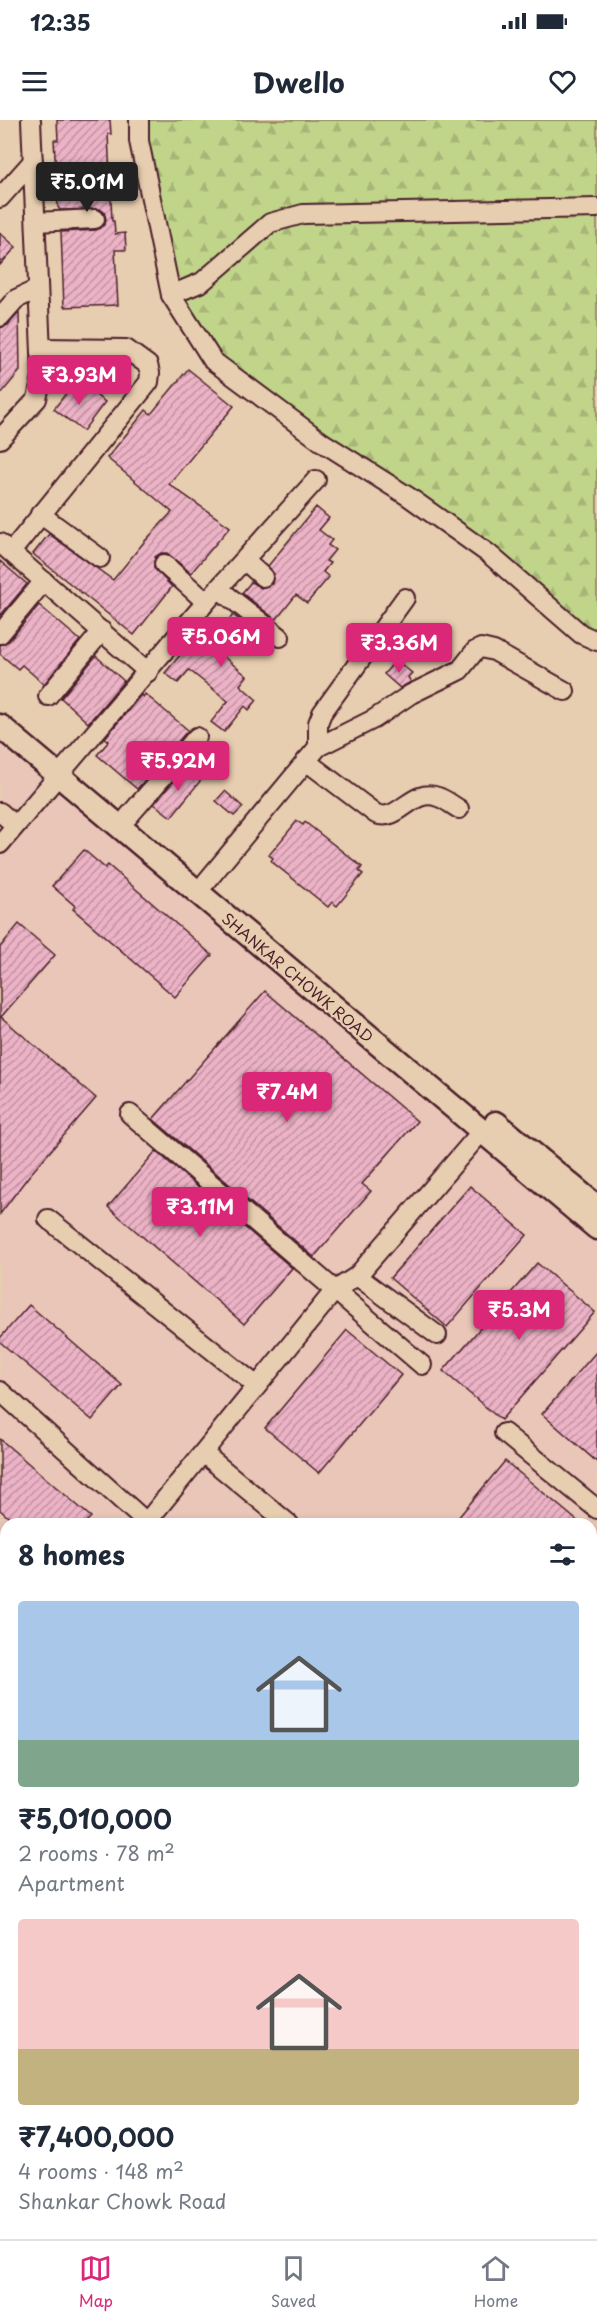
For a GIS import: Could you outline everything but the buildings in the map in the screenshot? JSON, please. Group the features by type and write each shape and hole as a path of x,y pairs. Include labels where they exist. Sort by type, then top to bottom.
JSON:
{"main road":[{"name":"SHANKAR CHOWK ROAD","path":"0,709 62,770 597,1228"},
{"name":"SHANKAR CHOWK ROAD","path":"0,726 128,817 597,1207"}],"street":[{"path":"0,439 37,399 42,376 31,120"},
{"path":"139,120 139,141 171,295 213,361 322,442 409,497 489,554 581,634 597,641"},
{"path":"0,198 33,161"},
{"path":"171,295 202,282 270,223 303,214 597,208"},
{"path":"36,222 94,219"},
{"path":"0,317 16,299 38,289"},
{"path":"41,348 126,349 148,364 150,373 148,382 40,514 6,548 147,672"},
{"path":"0,844 206,602 315,480"},
{"path":"40,514 99,558"},
{"path":"244,560 263,577"},
{"path":"164,564 206,602"},
{"path":"0,634 44,581"},
{"path":"219,589 280,636"},
{"path":"312,754 322,713 405,598"},
{"path":"48,696 102,631"},
{"path":"206,882 312,754 374,719 411,694 459,670 475,651 481,648 494,651 565,691"},
{"path":"128,817 197,737"},
{"path":"312,754 376,814 383,817 390,815 416,797 429,795 439,797 459,809"},
{"path":"0,812 15,825"},
{"path":"130,1114 422,1365"},
{"path":"149,1518 335,1290 357,1276 482,1131"},
{"path":"48,1219 257,1386"},
{"path":"357,1276 436,1335"},
{"path":"0,1391 140,1518"},
{"path":"504,1433 597,1509"},
{"path":"203,1453 282,1518"}],"shaded area":[{"path":"0,734 597,1230 597,1518 0,1518"}],"green space":[{"path":"139,120 597,120 597,641 489,554 213,361 171,295"}]}
